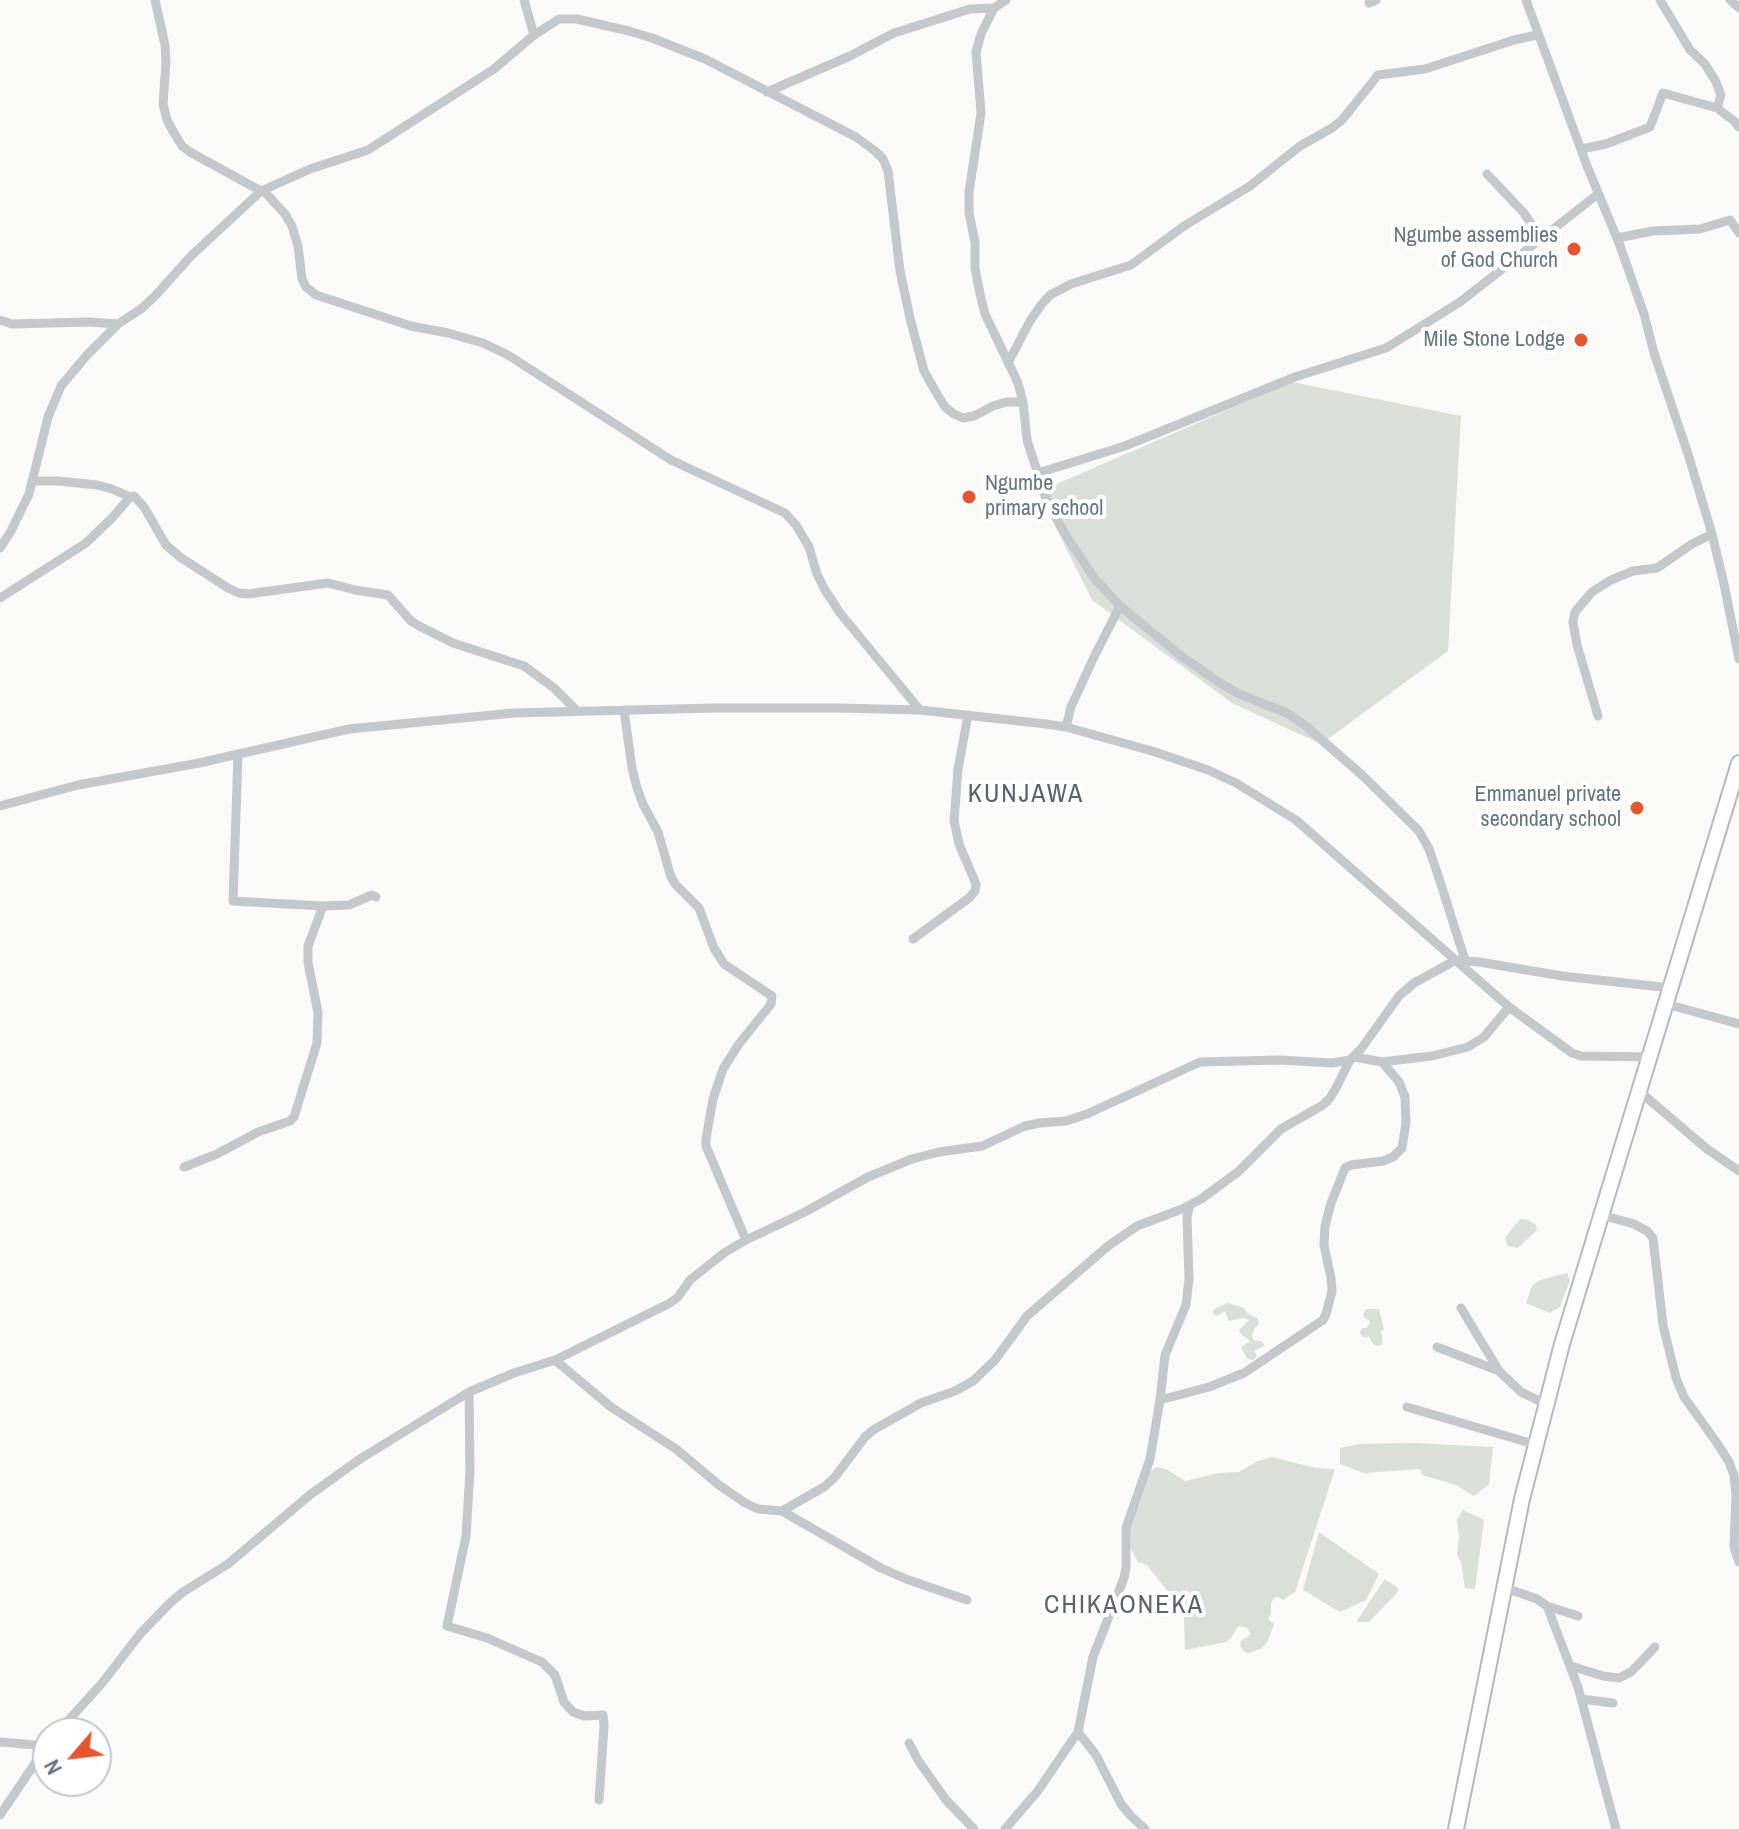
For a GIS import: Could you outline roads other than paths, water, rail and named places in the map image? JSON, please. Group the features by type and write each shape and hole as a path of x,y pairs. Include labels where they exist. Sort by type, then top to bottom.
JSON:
{"main road":[{"path":"1456,1829 1503,1587 1546,1404 1649,1057 1736,783 1739,763"}],"street":[{"path":"155,0 165,45 163,104 167,120 182,146 262,190 285,214 298,246 306,287 316,295 411,326 483,343 508,355 671,460 785,513 809,547 817,574 840,613 920,710"},
{"path":"524,0 534,35"},
{"path":"1006,0 994,8 976,52 981,113 969,192 969,213 975,242 975,268 985,314 1018,383 1027,440 1046,498 1095,579 1120,606 1181,656 1220,683 1287,713 1307,727 1419,831 1438,875 1460,960"},
{"path":"1526,0 1644,314 1712,534 1739,659"},
{"path":"1660,0 1690,50 1705,64 1715,80 1721,95 1717,108"},
{"path":"1730,0 1739,8"},
{"path":"767,92 894,33 970,9 994,8"},
{"path":"0,548 29,494 48,417 61,386 118,324 155,296 191,256 262,190 310,169 368,150 494,69 534,35 559,19 577,19 629,31 705,59 856,137 883,159 888,171 900,271 924,371 945,407 963,418 1006,402 1023,402"},
{"path":"1008,363 1030,321 1050,295 1071,284 1131,265 1184,226 1250,186 1300,146 1342,120 1378,75 1425,69 1537,35"},
{"path":"1581,149 1606,144 1650,127 1663,93 1717,108 1739,127"},
{"path":"1487,174 1524,213 1541,239"},
{"path":"1038,473 1125,446 1295,377 1386,348 1460,302 1598,194"},
{"path":"1617,238 1653,231 1700,229 1730,220 1739,233"},
{"path":"0,320 12,324 118,324"},
{"path":"32,481 97,485 137,498 166,545 228,588 248,594 328,583 388,595 419,626 453,643 524,666 554,688 577,711"},
{"path":"0,598 86,543 130,497"},
{"path":"1598,716 1577,645 1573,622 1575,612 1592,592 1611,580 1633,571 1657,568 1712,534"},
{"path":"1066,727 1071,707 1120,606"},
{"path":"0,806 78,785 238,755 349,729 514,713 838,708 920,710 1066,727 1208,770 1266,800 1328,845 1509,1007 1575,1055 1649,1057"},
{"path":"624,710 637,788 658,832 671,877 699,908 714,948 724,964 772,996 771,1004 723,1069 713,1099 706,1139 706,1146 746,1240"},
{"path":"913,939 975,891 976,884 959,844 954,821 959,760 968,715"},
{"path":"238,755 233,901 323,906 349,905 372,895 376,897"},
{"path":"184,1167 294,1117 317,1043 318,1012 308,963 308,946 323,906"},
{"path":"782,1511 824,1487 868,1434 921,1403 973,1381 995,1360 1027,1316 1108,1246 1137,1226 1201,1199 1238,1172 1281,1129 1323,1105 1352,1058 1399,996 1414,983 1460,960 1562,976 1671,988"},
{"path":"1666,1004 1739,1024"},
{"path":"71,1717 140,1634 183,1592 228,1564 311,1494 360,1459 469,1392 555,1360 670,1303 690,1280 724,1253 868,1177 912,1159 982,1146 1025,1126 1066,1121 1087,1114 1200,1062 1279,1060 1332,1063 1352,1058 1382,1062 1432,1056 1468,1047 1484,1037 1509,1007"},
{"path":"1160,1400 1209,1387 1244,1373 1323,1320 1332,1291 1324,1245 1325,1226 1345,1168 1383,1161 1402,1148 1406,1123 1405,1097 1399,1082 1382,1062"},
{"path":"1639,1091 1707,1149 1739,1171"},
{"path":"1005,1829 1037,1792 1078,1732 1093,1657 1124,1578 1126,1528 1150,1459 1165,1355 1186,1305 1189,1279 1187,1217 1190,1205"},
{"path":"1601,1215 1634,1224 1653,1238 1663,1325 1676,1378 1684,1397 1717,1443 1734,1475 1734,1547 1739,1562"},
{"path":"1461,1308 1499,1371 1521,1392 1546,1404"},
{"path":"1437,1347 1499,1371"},
{"path":"555,1360 601,1399 676,1449 745,1503 758,1509 782,1511 881,1568 967,1600"},
{"path":"469,1392 470,1471 466,1536 447,1626 487,1638 542,1662 555,1675 564,1702 573,1712 584,1716 603,1715 599,1800"},
{"path":"1407,1407 1537,1445"},
{"path":"1503,1587 1578,1616"},
{"path":"1547,1606 1571,1666 1616,1829"},
{"path":"1571,1666 1619,1678 1631,1672 1655,1647"},
{"path":"1581,1699 1613,1703"},
{"path":"1078,1732 1096,1755 1121,1804 1145,1829"},
{"path":"0,1742 32,1744"},
{"path":"909,1743 946,1800 974,1829"},
{"path":"0,1815 32,1767"}],"place":[{"name":"Ngumbe assemblies of God Church","path":"1574,249"},
{"name":"Mile Stone Lodge","path":"1581,340"},
{"name":"Ngumbe primary school","path":"969,497"},
{"name":"Emmanuel private secondary school","path":"1637,808"}],"district":[{"name":"KUNJAWA","path":"1026,795"},
{"name":"CHIKAONEKA","path":"1124,1606"}]}
